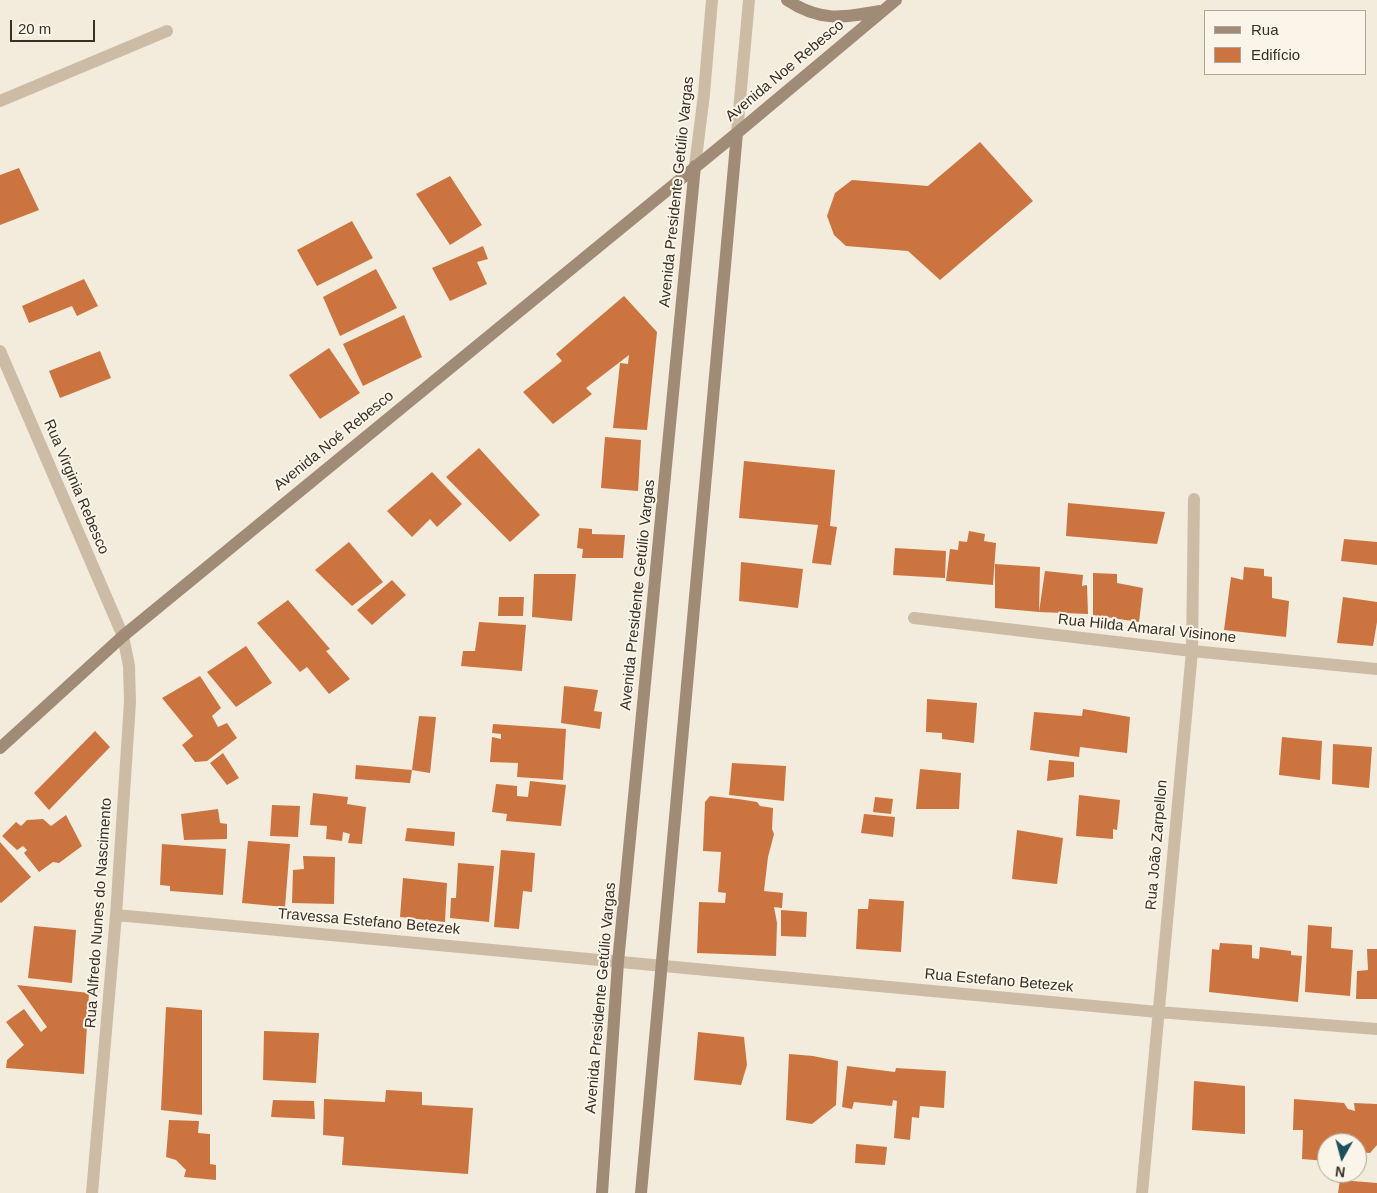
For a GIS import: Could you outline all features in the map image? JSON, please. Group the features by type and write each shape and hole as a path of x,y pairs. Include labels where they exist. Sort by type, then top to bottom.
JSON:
{"main road":[{"path":"787,0 796,6 823,16 851,16 882,10"},
{"name":"Avenida Noe Rebesco","path":"695,166 896,0"},
{"path":"641,1193 737,133"},
{"name":"Avenida Noé Rebesco","path":"0,748 123,636 695,166"},
{"name":"Avenida Presidente Getúlio Vargas","path":"602,1193 618,962 695,166"}],"street":[{"name":"Avenida Presidente Getúlio Vargas","path":"695,166 704,94 712,0"},
{"path":"737,133 749,0"},
{"path":"0,101 167,31"},
{"name":"Rua Virginia Rebesco","path":"0,351 123,636"},
{"name":"Rua João Zarpellon","path":"1142,1193 1192,651 1194,499"},
{"name":"Rua Hilda Amaral Visinone","path":"914,618 1192,651 1377,669"},
{"name":"Rua Alfredo Nunes do Nascimento","path":"92,1193 116,915 130,702 129,666 123,636"},
{"name":"Travessa Estefano Betezek","path":"116,915 618,962"},
{"name":"Rua Estefano Betezek","path":"618,962 1158,1012 1377,1029"}],"building":[{"path":"980,142 1033,201 940,280 908,251 846,246 834,235 827,216 835,193 852,180 928,186"},
{"path":"19,168 39,210 0,225 0,175"},
{"path":"450,176 482,225 450,245 416,194"},
{"path":"352,221 373,258 317,286 297,250"},
{"path":"483,246 488,259 477,262 487,284 450,301 432,268"},
{"path":"376,269 397,308 340,336 323,297"},
{"path":"84,279 98,306 77,316 72,306 29,323 22,306"},
{"path":"624,296 657,332 647,430 613,428 620,363 628,364 629,355 586,388 592,394 553,424 523,392 562,361 556,354"},
{"path":"404,315 422,357 363,386 343,344"},
{"path":"329,348 360,393 320,419 289,375"},
{"path":"100,351 111,378 60,398 49,371"},
{"path":"605,437 641,440 638,491 601,488"},
{"path":"479,448 540,515 510,542 446,477"},
{"path":"744,461 835,470 830,526 837,527 831,565 812,563 818,525 739,518"},
{"path":"432,472 462,504 437,527 430,519 412,537 387,511"},
{"path":"1068,503 1165,512 1157,544 1066,536"},
{"path":"579,528 592,529 592,534 625,535 623,558 582,558 583,549 577,548"},
{"path":"969,531 985,534 984,541 996,543 993,585 946,581 950,549 958,550 959,541 967,542"},
{"path":"1344,539 1377,542 1377,565 1341,561"},
{"path":"349,542 383,582 352,606 315,570"},
{"path":"895,548 946,551 945,578 893,575"},
{"path":"741,562 803,569 798,608 739,601"},
{"path":"995,564 1040,567 1039,612 995,608"},
{"path":"1244,567 1264,569 1264,576 1272,577 1272,598 1289,601 1286,637 1224,630 1231,577 1243,580"},
{"path":"1045,571 1083,575 1082,586 1087,585 1088,614 1039,612"},
{"path":"1093,573 1117,574 1117,583 1143,588 1139,622 1093,615"},
{"path":"534,574 576,574 572,621 532,617"},
{"path":"392,580 406,595 372,625 357,610"},
{"path":"499,597 524,597 523,616 498,616"},
{"path":"1343,597 1377,602 1377,622 1373,646 1337,643"},
{"path":"288,600 330,649 326,651 350,679 329,694 307,667 300,672 257,623"},
{"path":"479,622 526,625 522,671 461,666 463,651 475,651"},
{"path":"246,646 272,683 236,707 207,672"},
{"path":"200,676 221,708 212,716 218,727 227,723 237,738 207,761 195,762 182,745 193,736 162,698"},
{"path":"564,686 598,690 594,711 602,712 600,729 561,723"},
{"path":"927,699 977,703 974,743 942,739 942,733 926,732"},
{"path":"1083,709 1130,717 1127,753 1080,747 1079,757 1030,750 1034,712 1082,716"},
{"path":"419,716 436,717 430,773 412,770"},
{"path":"493,724 566,729 563,780 517,777 518,763 490,762 492,737 501,739 501,734 492,733"},
{"path":"95,731 110,747 49,810 34,793"},
{"path":"1282,737 1322,741 1320,780 1279,775"},
{"path":"1333,744 1372,747 1369,788 1332,784"},
{"path":"223,753 239,778 227,785 210,763"},
{"path":"1049,760 1074,762 1074,777 1047,781"},
{"path":"732,763 786,766 784,801 729,795"},
{"path":"356,765 412,770 410,783 355,779"},
{"path":"920,769 961,773 959,809 916,809"},
{"path":"530,781 566,785 561,826 506,821 507,814 492,812 496,784 517,786 517,796 528,797"},
{"path":"313,793 348,797 347,804 366,807 362,844 348,843 350,834 343,832 342,841 326,839 327,826 310,825"},
{"path":"1079,795 1120,800 1117,830 1113,829 1113,839 1076,836"},
{"path":"710,796 757,802 760,806 773,808 772,829 774,834 768,857 764,891 783,893 782,908 774,907 777,923 776,956 697,953 699,902 725,903 726,893 718,892 721,852 703,851 705,802"},
{"path":"875,797 893,799 891,814 873,812"},
{"path":"272,805 300,806 298,837 270,836"},
{"path":"218,809 220,823 227,824 227,839 184,840 181,814"},
{"path":"864,814 895,817 893,837 861,833"},
{"path":"66,815 82,846 59,863 53,862 39,872 24,853 27,850 23,846 17,850 2,836 16,822 21,826 27,820 43,819 51,826"},
{"path":"407,828 455,832 454,846 405,841"},
{"path":"1017,830 1063,838 1057,884 1012,879"},
{"path":"248,841 290,844 285,907 242,903"},
{"path":"0,842 31,877 1,903 0,902"},
{"path":"162,844 226,849 223,895 170,891 170,886 160,885"},
{"path":"501,850 535,853 532,892 523,891 519,929 494,927"},
{"path":"303,856 335,857 334,904 292,903 293,870 304,869"},
{"path":"458,863 494,866 489,922 450,918 451,898 456,898"},
{"path":"403,878 447,883 445,922 400,917"},
{"path":"869,899 904,901 901,952 856,949 858,909 868,909"},
{"path":"781,910 807,912 806,937 781,936"},
{"path":"1308,925 1332,927 1331,948 1353,950 1350,996 1305,992"},
{"path":"34,926 76,930 72,983 28,978"},
{"path":"1220,943 1252,945 1252,958 1259,959 1260,947 1291,951 1291,955 1302,956 1298,1002 1209,992 1212,949 1219,950"},
{"path":"1367,949 1377,949 1377,999 1356,999 1357,971 1368,970"},
{"path":"17,985 89,993 84,1074 6,1068 7,1060 24,1045 6,1022 24,1009 41,1032 47,1027"},
{"path":"166,1007 202,1010 202,1115 161,1110"},
{"path":"264,1031 319,1033 316,1083 263,1080"},
{"path":"698,1032 744,1037 747,1065 741,1085 694,1080"},
{"path":"789,1054 838,1061 836,1105 812,1124 786,1120"},
{"path":"847,1066 895,1072 896,1068 946,1071 944,1108 920,1106 919,1118 912,1117 910,1140 894,1138 897,1101 893,1100 892,1106 854,1102 852,1109 842,1107"},
{"path":"1194,1081 1245,1086 1245,1134 1192,1130"},
{"path":"386,1090 422,1092 422,1105 473,1108 468,1174 342,1165 344,1137 323,1135 324,1099 385,1102"},
{"path":"1294,1099 1344,1103 1348,1109 1355,1111 1354,1103 1377,1104 1377,1145 1370,1153 1367,1153 1367,1133 1317,1133 1317,1160 1302,1159 1303,1130 1293,1130"},
{"path":"273,1100 314,1101 315,1119 271,1117"},
{"path":"169,1120 199,1121 198,1133 210,1134 210,1164 216,1165 216,1180 184,1177 186,1170 176,1160 166,1157"},
{"path":"856,1144 887,1147 885,1165 855,1163"},
{"path":"1340,1183 1377,1183 1377,1193 1338,1193"}]}
